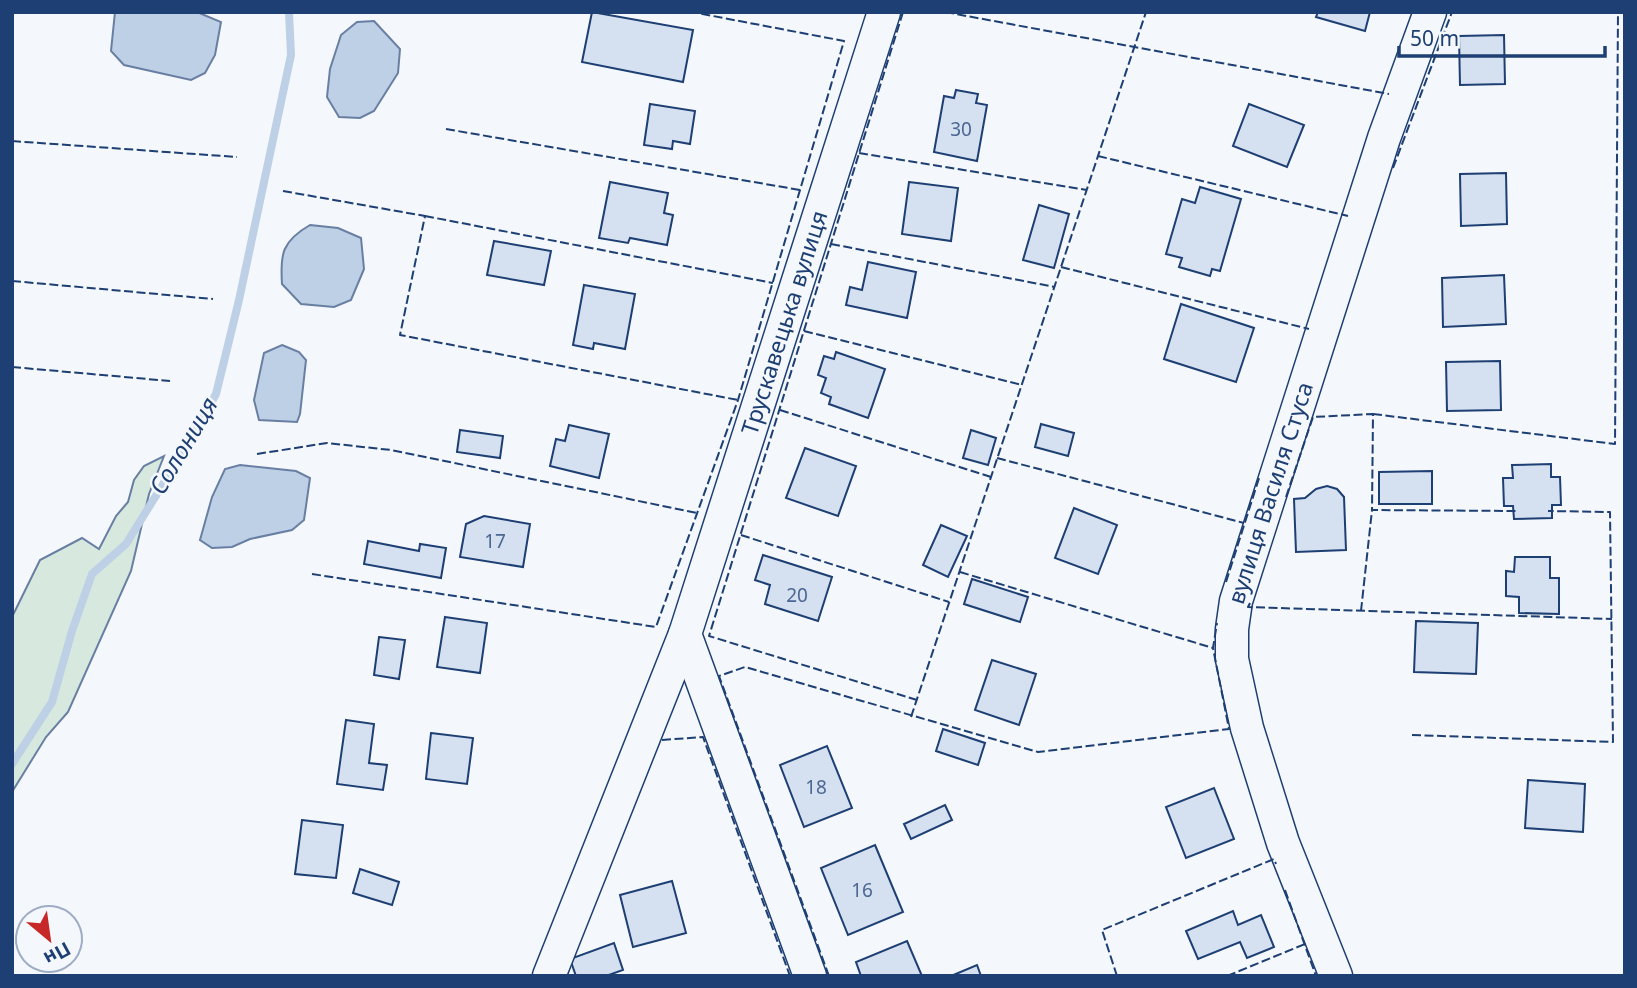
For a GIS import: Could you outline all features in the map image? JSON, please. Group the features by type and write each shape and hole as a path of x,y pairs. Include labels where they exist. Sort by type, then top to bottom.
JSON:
{"street":[{"name":"Трускавецька вулиця","path":"549,976 685,634 884,12"},
{"name":"вулиця Василя Стуса","path":"1336,976 1283,842 1247,728 1232,659 1232,629 1236,601 1371,178 1430,12"},
{"path":"685,634 810,976"}],"shaded area":[{"path":"164,456 149,494 131,571 68,712 46,737 12,792 12,617 40,560 82,538 99,549 116,516 128,502 134,480 144,466"}],"water":[{"path":"115,12 197,12 221,22 215,55 205,73 191,80 124,65 111,51"},
{"path":"374,21 400,49 398,73 374,111 360,118 339,117 327,97 330,69 341,35 357,22"},
{"path":"310,225 338,228 361,238 364,269 351,300 334,307 301,304 282,284 285,249 294,237"},
{"path":"282,345 299,352 306,360 300,414 297,422 259,420 254,400 264,353"},
{"path":"240,465 296,471 310,478 304,520 292,530 250,539 232,547 212,548 200,540 212,497 225,469"}],"building":[{"path":"592,12 693,30 683,82 582,62"},
{"path":"1318,12 1370,12 1365,31 1316,17"},
{"path":"1504,35 1505,84 1460,85 1459,36"},
{"path":"956,90 978,94 976,103 987,105 977,161 934,152 944,96 954,98"},
{"path":"650,104 695,111 690,144 673,141 672,149 644,145"},
{"path":"1249,104 1304,125 1287,167 1233,146"},
{"path":"1506,173 1507,224 1461,226 1460,174"},
{"path":"610,182 668,193 664,213 673,215 667,245 630,238 628,243 599,238"},
{"path":"909,182 958,188 951,241 902,234"},
{"path":"1200,187 1241,199 1220,271 1212,269 1210,276 1179,267 1182,258 1166,254 1182,199 1195,203"},
{"path":"1039,205 1069,214 1054,268 1023,260"},
{"path":"494,241 551,251 544,285 487,275"},
{"path":"868,262 916,272 907,318 846,305 850,287 862,290"},
{"path":"1504,275 1506,324 1443,327 1442,278"},
{"path":"584,285 635,294 625,349 594,343 593,349 573,345"},
{"path":"1181,304 1254,328 1236,382 1164,359"},
{"path":"836,352 885,369 868,418 829,404 831,397 821,393 826,378 818,375 824,356 834,359"},
{"path":"1500,361 1501,410 1447,411 1446,362"},
{"path":"1041,424 1074,433 1068,456 1035,447"},
{"path":"569,425 609,434 599,478 550,466 556,439 565,441"},
{"path":"460,430 503,436 500,458 457,452"},
{"path":"971,430 996,438 988,465 963,458"},
{"path":"805,448 856,466 838,516 786,498"},
{"path":"1551,464 1551,477 1560,477 1561,505 1552,505 1552,518 1514,519 1513,506 1504,506 1503,478 1513,478 1512,465"},
{"path":"1432,471 1432,504 1379,504 1379,472"},
{"path":"1327,486 1337,489 1344,497 1346,550 1296,552 1294,499 1305,498 1316,489"},
{"path":"1074,508 1117,525 1098,574 1055,558"},
{"path":"484,516 530,524 523,567 460,557 466,524"},
{"path":"941,525 967,536 948,577 923,565"},
{"path":"368,541 419,551 420,544 446,548 441,578 364,564"},
{"path":"763,555 832,577 818,621 765,604 770,585 755,580"},
{"path":"1515,557 1550,557 1550,578 1559,578 1559,614 1519,613 1519,597 1506,596 1506,571 1514,572"},
{"path":"972,579 1028,597 1020,622 964,604"},
{"path":"445,617 487,623 480,673 437,667"},
{"path":"1416,621 1478,623 1476,674 1414,672"},
{"path":"379,637 405,640 399,679 374,675"},
{"path":"992,660 1036,674 1019,725 975,710"},
{"path":"346,720 374,724 369,763 387,765 383,790 337,784"},
{"path":"943,729 985,743 978,765 936,751"},
{"path":"431,733 473,738 467,784 426,779"},
{"path":"827,746 852,808 804,827 780,765"},
{"path":"1528,780 1585,784 1583,832 1525,828"},
{"path":"1214,788 1234,839 1186,858 1166,807"},
{"path":"945,805 952,820 911,839 904,824"},
{"path":"302,820 343,825 336,878 295,874"},
{"path":"875,845 903,912 848,935 821,868"},
{"path":"360,869 399,882 392,905 353,893"},
{"path":"672,881 686,933 633,947 620,895"},
{"path":"1233,911 1238,925 1261,915 1274,947 1247,958 1240,942 1198,959 1186,931"},
{"path":"907,941 922,976 861,976 856,962"},
{"path":"614,943 623,970 606,976 576,976 570,959"},
{"path":"977,965 981,976 951,976"}],"waterway":[{"name":"Солониця","path":"12,764 52,702 92,574 126,544 216,394 239,300 291,55 289,12"}],"fence":[{"path":"312,574 656,627 738,400 844,41 692,12"},
{"path":"903,12 709,636 917,700"},
{"path":"945,12 1389,94"},
{"path":"911,717 1146,12"},
{"path":"1393,168 1452,12"},
{"path":"1373,414 1615,444 1618,12"},
{"path":"446,129 800,190"},
{"path":"12,141 237,157"},
{"path":"859,153 1087,190"},
{"path":"1098,156 1348,216"},
{"path":"283,191 425,216 400,335 738,400"},
{"path":"425,216 773,283"},
{"path":"831,244 1055,287"},
{"path":"1061,267 1309,329"},
{"path":"12,281 213,299"},
{"path":"804,331 1022,385"},
{"path":"12,367 170,381"},
{"path":"780,410 991,477"},
{"path":"1286,497 1313,417 1373,414 1372,510 1516,511"},
{"path":"257,454 327,443 391,450 697,513"},
{"path":"997,458 1244,523"},
{"path":"1226,582 1260,475"},
{"path":"1361,611 1372,510"},
{"path":"1412,735 1613,742 1610,512 1548,511"},
{"path":"741,535 949,602"},
{"path":"960,572 1213,648"},
{"path":"1250,603 1248,607 1612,619"},
{"path":"829,976 719,676 745,667 1038,752 1229,729 1213,648 1217,623"},
{"path":"662,740 703,737 790,976"},
{"path":"1117,976 1102,930 1274,859 1276,864"},
{"path":"1285,890 1316,976"},
{"path":"1227,976 1305,944"}]}
